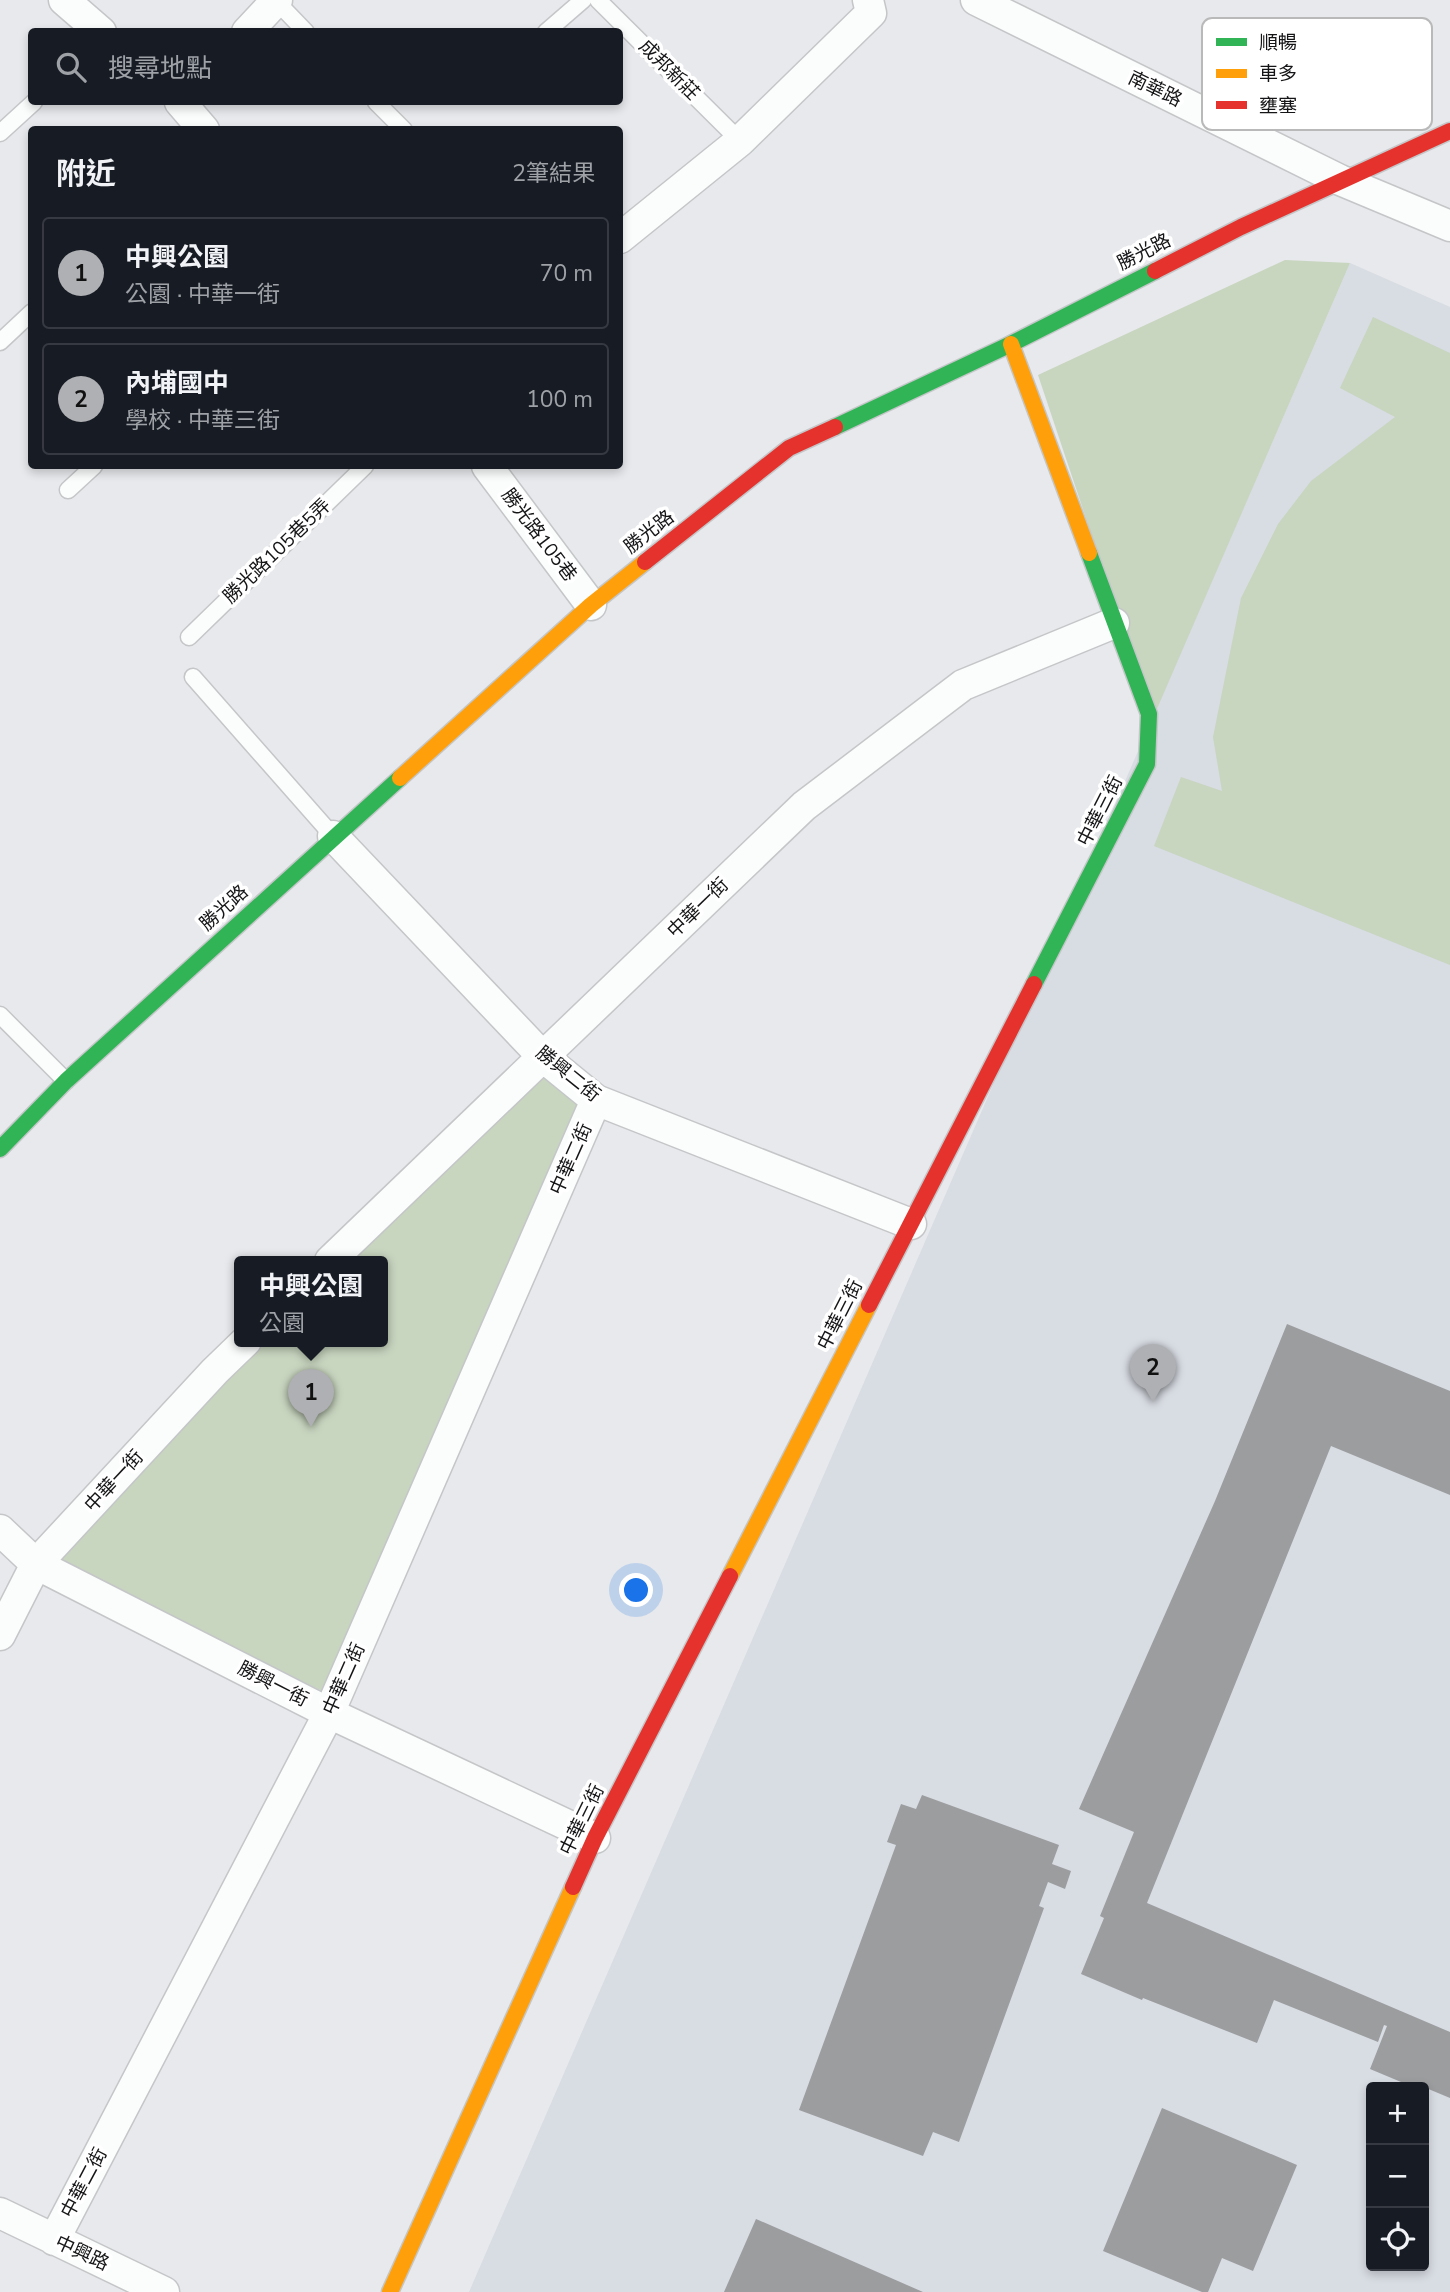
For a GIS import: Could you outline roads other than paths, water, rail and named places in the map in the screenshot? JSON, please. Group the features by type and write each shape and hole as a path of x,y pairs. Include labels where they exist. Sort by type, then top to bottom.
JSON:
{"street":[{"path":"64,0 96,28"},
{"path":"251,28 276,0"},
{"path":"623,236 740,141 871,13 868,0"},
{"name":"南華路","path":"976,0 1202,112"},
{"path":"183,105 201,126"},
{"name":"南華路","path":"1239,130 1340,180 1450,226"},
{"name":"勝光路","path":"0,1149 66,1081 333,836 591,605 789,447 1011,344 1187,253 1450,131"},
{"name":"中華三街","path":"390,2292 595,1838 1147,764 1150,714 1011,344"},
{"name":"勝光路105巷","path":"488,469 591,605"},
{"name":"中華一街","path":"335,1256 804,806 962,685 1114,623"},
{"name":"勝興二街","path":"333,836 542,1056 596,1100 911,1224"},
{"name":"中華二街","path":"54,2240 329,1713 596,1100"},
{"name":"中華一街","path":"0,1635 36,1564 240,1347"},
{"name":"勝興一街","path":"0,1530 36,1564 329,1713 595,1838"},
{"name":"中興路","path":"0,2213 164,2292"}],"lane":[{"path":"276,0 302,28"},
{"path":"551,28 583,0"},
{"name":"成邦新莊","path":"598,0 740,141"},
{"path":"0,133 31,105"},
{"path":"379,105 400,126"},
{"path":"0,342 28,317"},
{"path":"68,490 91,469"},
{"name":"勝光路105巷5弄","path":"189,637 362,469"},
{"path":"193,677 333,836"},
{"path":"0,1016 66,1081"}],"place":[{"name":"內埔國中","path":"1153,1402"},
{"name":"中興公園","path":"311,1427"}]}
